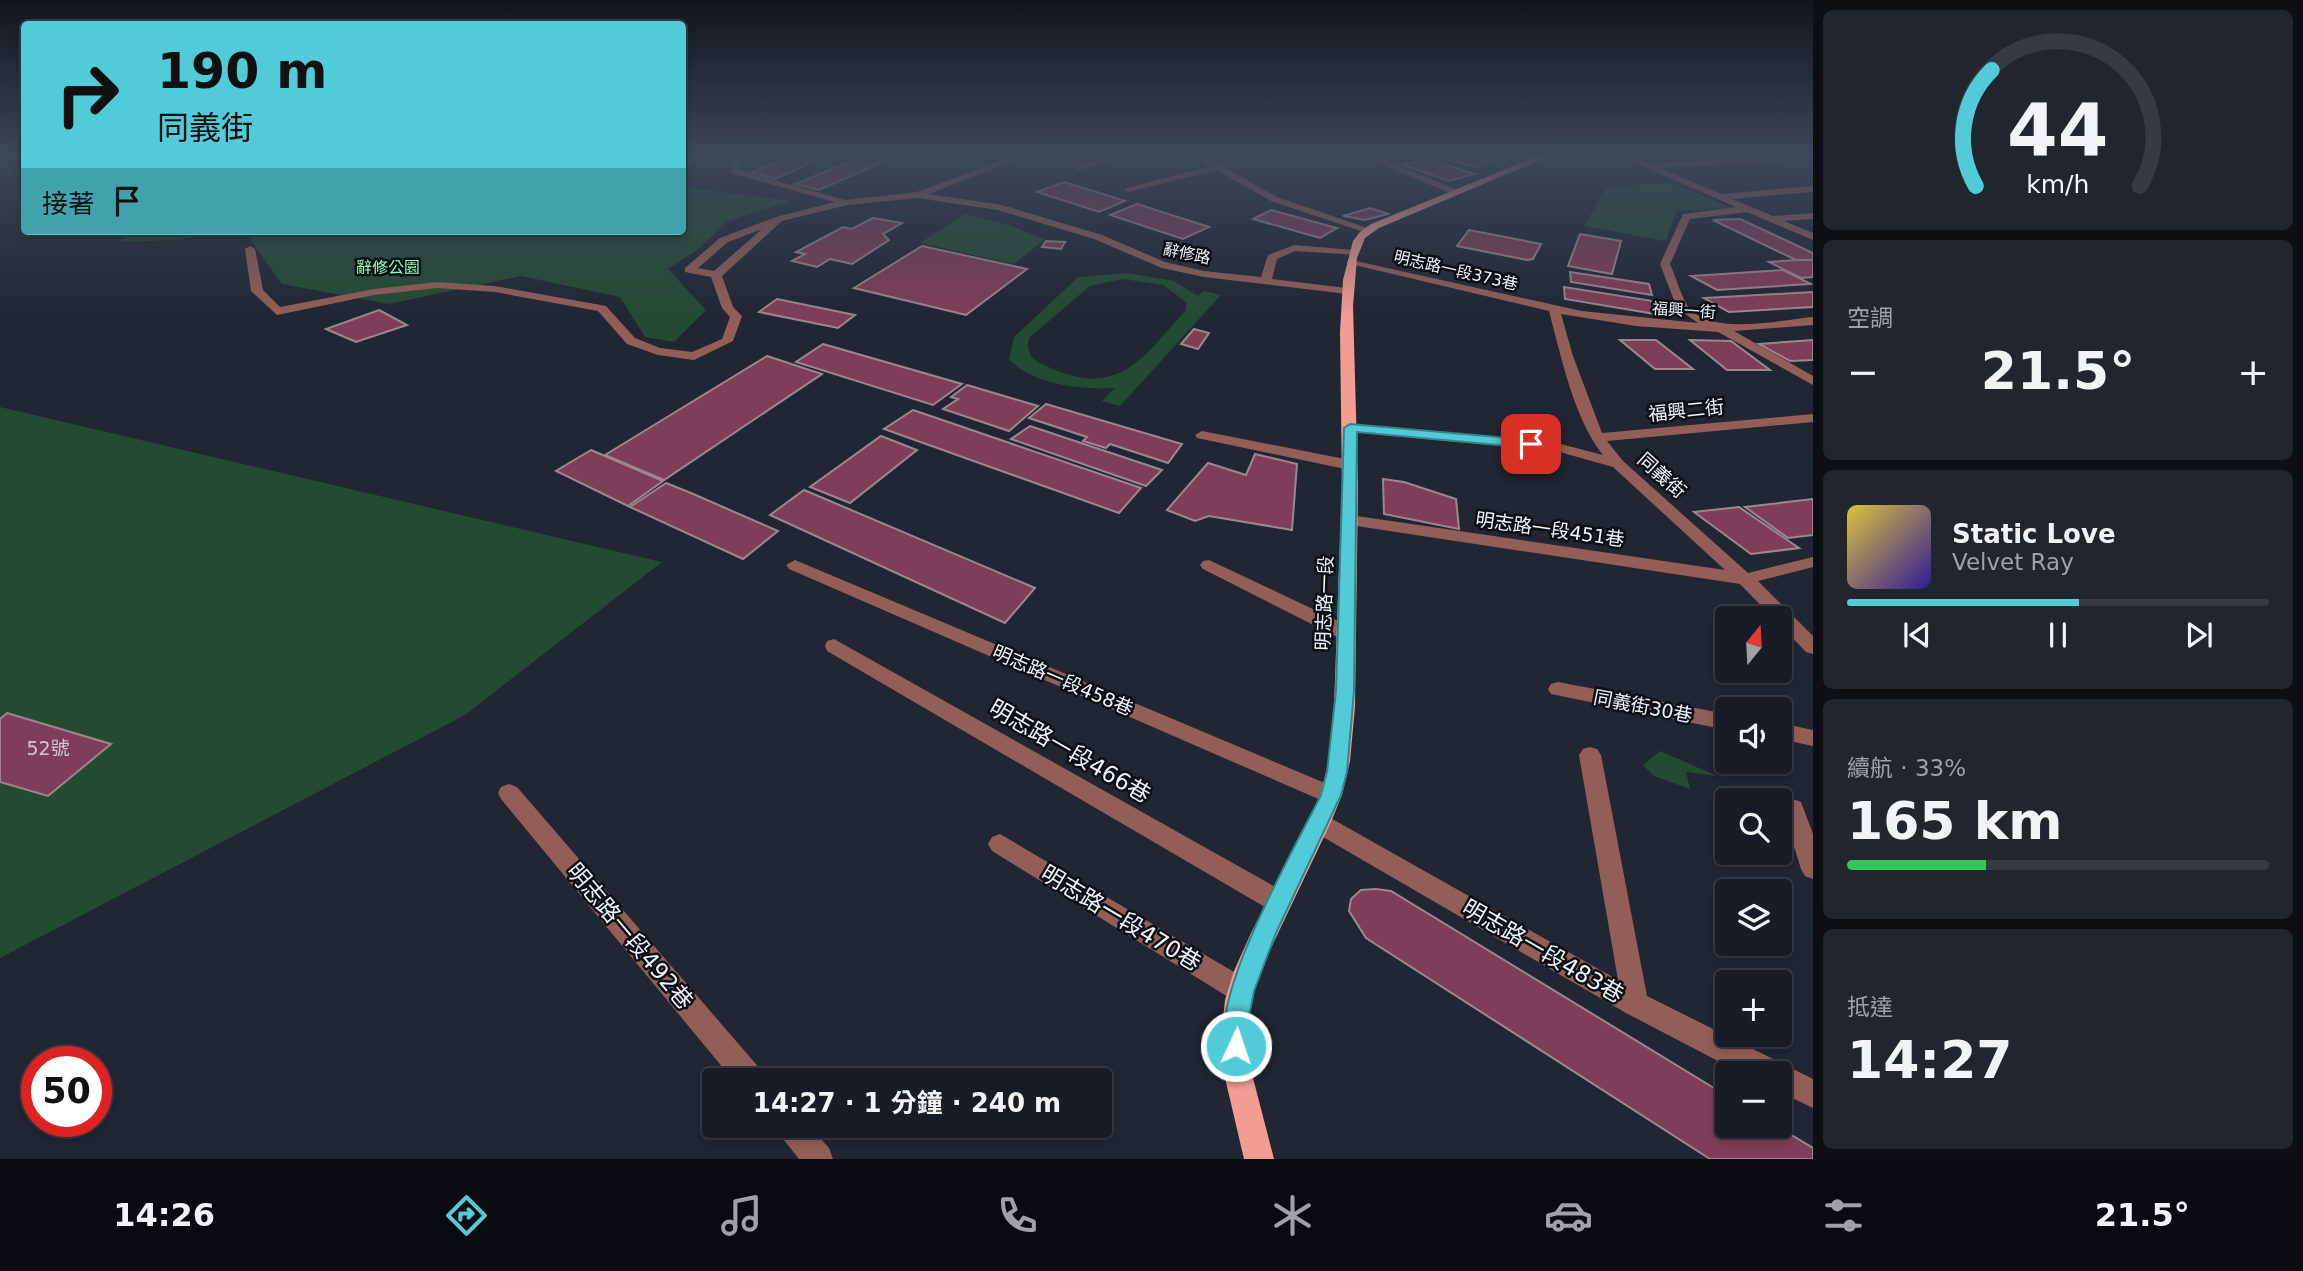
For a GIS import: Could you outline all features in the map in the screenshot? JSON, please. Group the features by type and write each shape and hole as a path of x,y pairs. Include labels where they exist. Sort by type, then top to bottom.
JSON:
{"main road":[{"path":"1368,230 1420,207"},
{"name":"明志路一段","path":"1259,1159 1237,1066 1235,1027 1242,991 1279,902 1331,795 1340,751 1350,520 1348,291 1352,258 1358,240 1368,230"}],"street":[{"name":"辭修路","path":"779,219 716,275 689,270 724,240 779,219 827,207"},
{"name":"辭修路","path":"999,207 1098,237 1162,265 1204,274 1348,291"},
{"path":"1299,207 1368,230"},
{"path":"1743,207 1813,237"},
{"path":"1748,209 1686,216 1665,264 1665,271 1683,308 1696,318 1721,329 1813,381"},
{"path":"1770,219 1813,216"},
{"name":"明志路一段373巷","path":"1266,281 1272,257 1294,248 1352,258 1554,309"},
{"path":"250,249 257,291 277,311 374,292 437,285 495,289 602,308 631,341 658,351 694,356 727,341 736,316 728,308 716,275"},
{"path":"1554,309 1567,356 1597,438 1618,464"},
{"name":"福興一街","path":"1554,309 1636,322 1721,329 1813,321"},
{"name":"福興二街","path":"1597,438 1813,418"},
{"name":"同義街","path":"1350,428 1557,447 1618,464 1745,579 1813,647"},
{"path":"1202,435 1350,465"},
{"name":"明志路一段451巷","path":"1350,520 1745,579"},
{"path":"1745,579 1813,562"},
{"name":"明志路一段458巷","path":"795,565 1331,795"},
{"path":"1209,565 1346,633"},
{"name":"明志路一段466巷","path":"834,646 1279,902"},
{"name":"同義街30巷","path":"1558,690 1715,720"},
{"path":"1792,734 1813,737"},
{"path":"1590,755 1635,1004"},
{"name":"明志路一段492巷","path":"509,793 741,1068"},
{"path":"1793,808 1813,869"},
{"name":"明志路一段483巷","path":"1318,823 1635,1004 1747,1061"},
{"name":"明志路一段470巷","path":"1000,844 1242,991"},
{"path":"1792,1083 1813,1094"},
{"path":"801,1138 818,1159"}],"green space":[{"name":"辭修公園","path":"686,207 772,207 727,221 700,248 668,269 706,310 674,342 645,337 620,297 521,276 389,304 282,284 247,235 686,235"},
{"path":"1595,207 1732,208 1676,211 1666,241 1584,226"},
{"path":"965,214 1009,225 1045,239 1014,264 920,243"},
{"path":"129,235 206,235 178,240 119,242"},
{"path":"1128,273 1174,281 1198,296 1204,291 1221,295 1120,406 1102,401 1115,388 1073,387 1044,380 1019,368 1009,359 1014,337 1078,277","holes":["1123,279 1163,285 1186,302 1186,310 1141,358 1126,369 1111,376 1092,378 1071,375 1041,364 1031,356 1029,338 1090,286"]},
{"path":"0,407 662,562 465,715 0,958"},
{"path":"1660,751 1717,776 1686,772 1690,789 1654,776 1643,765"}],"building":[{"path":"1084,207 1111,207 1099,212"},
{"path":"1129,207 1147,207 1209,227 1183,239 1110,215"},
{"path":"1370,208 1388,214 1365,220 1343,216"},
{"path":"1271,210 1337,228 1320,238 1253,219"},
{"path":"873,218 902,223 883,234 889,240 852,264 830,259 817,267 792,261 805,254 796,252 843,227 852,229"},
{"path":"1740,219 1813,253 1813,260 1796,260 1713,220"},
{"path":"1469,230 1541,244 1533,259 1527,260 1457,246"},
{"path":"1580,234 1621,241 1612,274 1568,266"},
{"path":"1046,241 1065,242 1061,249 1042,247"},
{"path":"922,246 1027,269 966,315 854,288"},
{"path":"1813,260 1813,277 1801,278 1769,262"},
{"path":"1783,270 1811,284 1717,290 1691,276"},
{"path":"1570,272 1649,284 1652,295 1571,282"},
{"path":"1564,287 1659,302 1661,315 1565,299"},
{"path":"1813,292 1813,307 1729,312 1704,298"},
{"path":"777,299 855,315 838,328 759,312"},
{"path":"379,310 407,325 356,342 326,329"},
{"path":"1194,329 1209,333 1198,349 1181,344"},
{"path":"1620,340 1656,340 1693,369 1655,369"},
{"path":"1690,340 1731,341 1770,370 1727,370"},
{"path":"1813,340 1813,360 1790,361 1759,344"},
{"path":"823,344 962,384 933,405 796,362"},
{"path":"767,356 822,374 664,480 605,455"},
{"path":"967,385 1038,406 1009,431 943,409 958,399 951,397"},
{"path":"1046,404 1182,444 1168,463 1110,444 1106,448 1083,441 1087,437 1029,418"},
{"path":"913,410 1141,488 1119,513 884,429"},
{"path":"1030,426 1162,470 1146,486 1011,439"},
{"path":"881,436 917,450 850,503 810,487"},
{"path":"591,450 663,481 628,506 556,471"},
{"path":"1255,454 1297,464 1292,530 1209,516 1195,521 1167,510 1208,463 1246,475"},
{"path":"1383,479 1404,482 1456,499 1459,529 1384,514"},
{"path":"666,483 778,531 743,559 630,507"},
{"path":"804,490 1035,588 1005,623 770,515"},
{"path":"1813,499 1813,535 1788,538 1745,507"},
{"path":"1739,507 1799,548 1751,554 1694,512"},
{"path":"7,713 111,744 48,796 0,782 0,719"},
{"path":"1361,890 1391,891 1715,1089 1715,1138 1792,1138 1792,1135 1813,1148 1813,1159 1710,1159 1366,938 1349,911 1351,899"}],"route":[{"path":"1236,1046 1235,1027 1242,991 1253,961 1331,795 1337,772 1345,691 1350,428 1531,444"}]}
